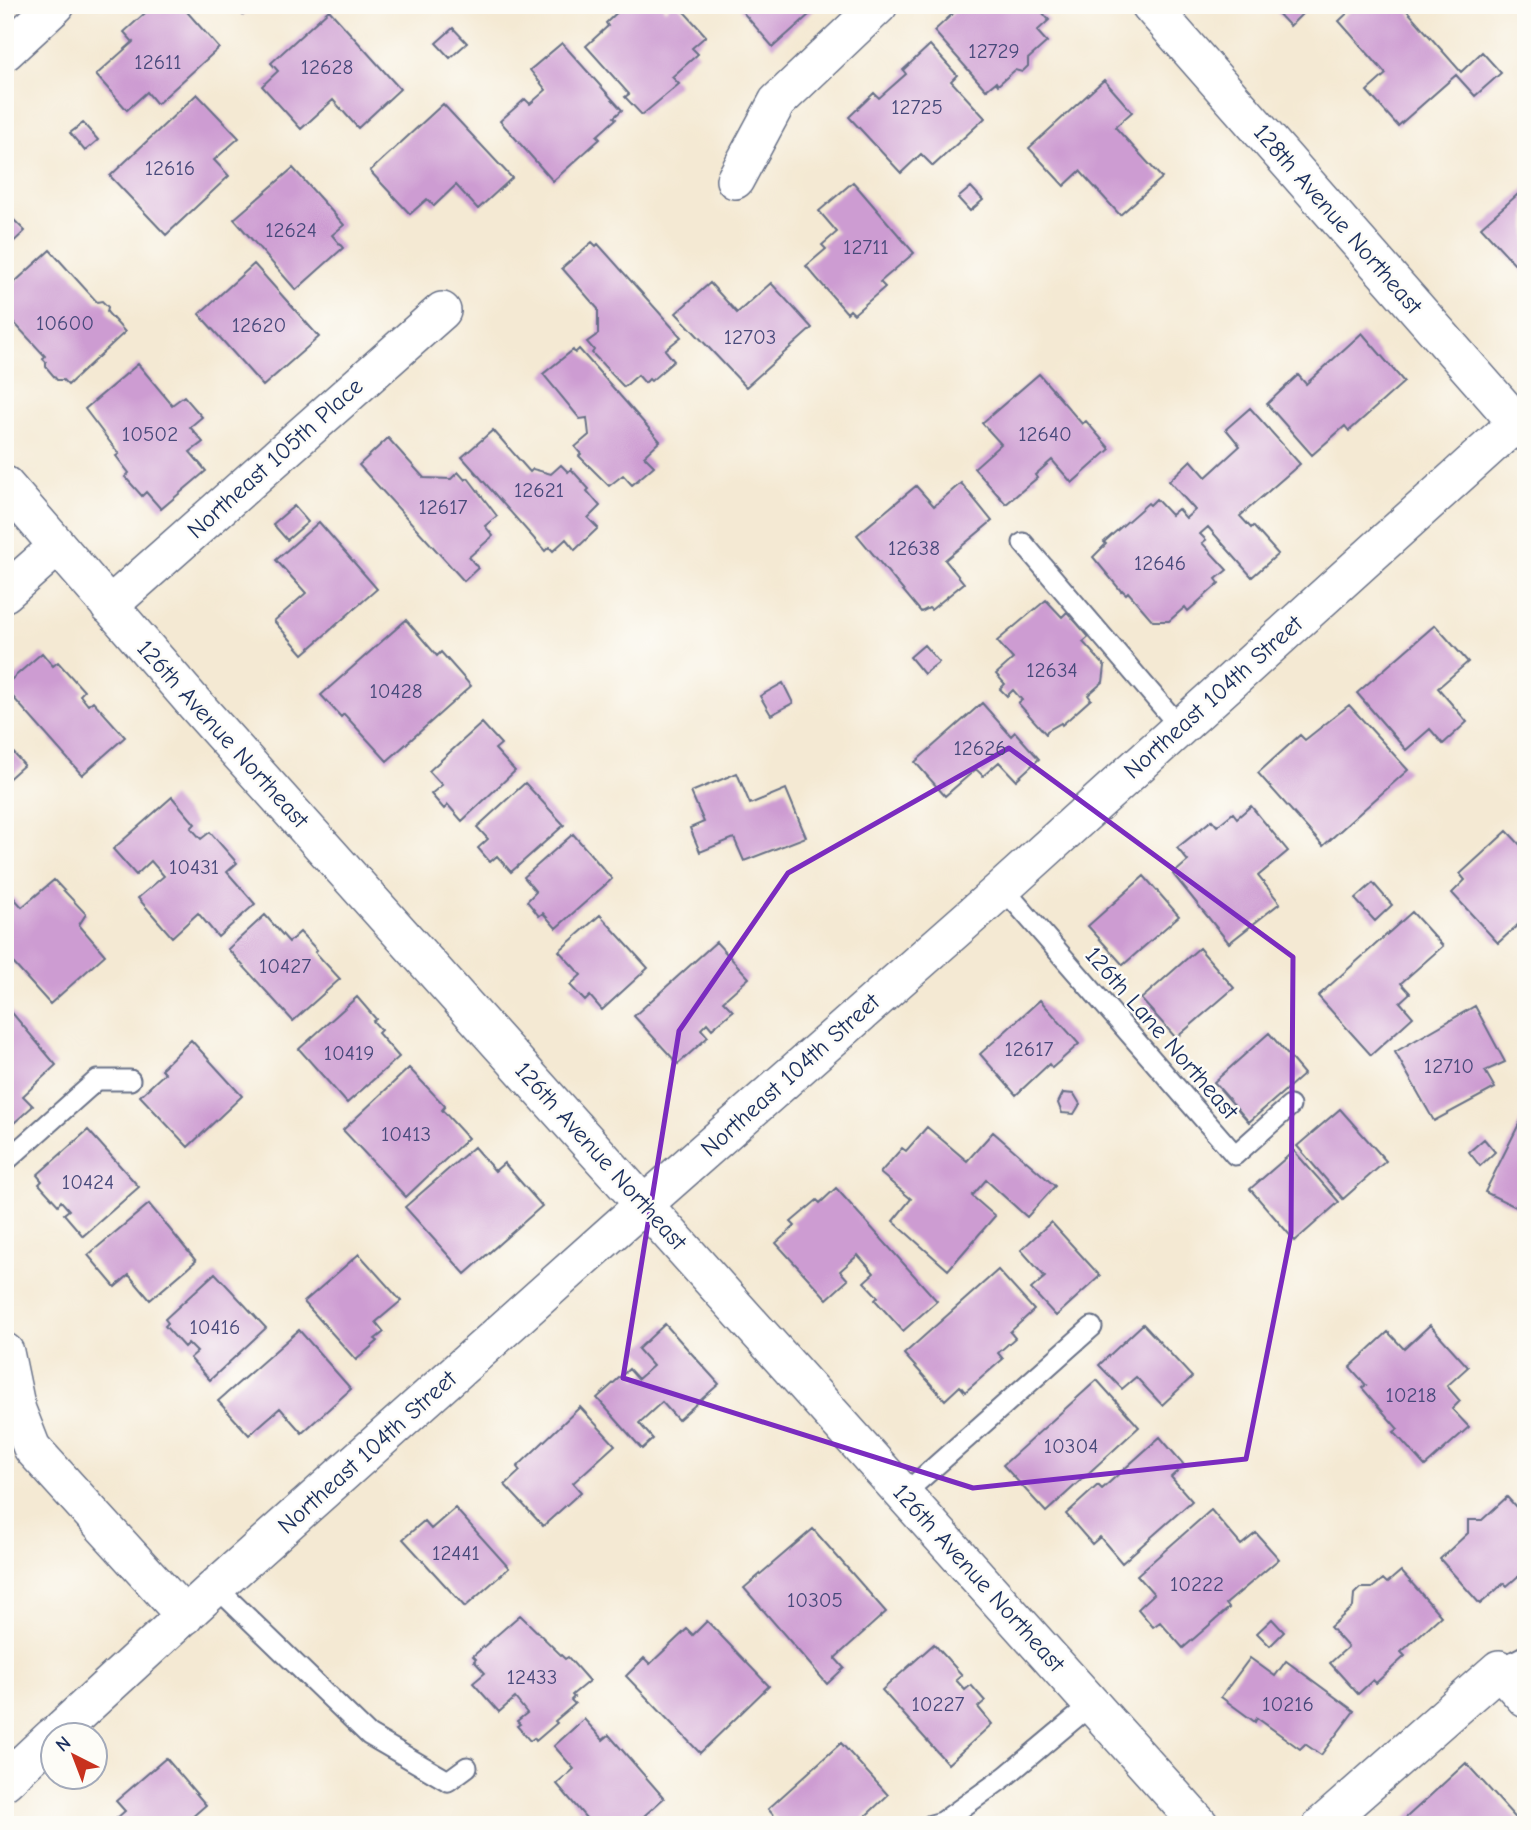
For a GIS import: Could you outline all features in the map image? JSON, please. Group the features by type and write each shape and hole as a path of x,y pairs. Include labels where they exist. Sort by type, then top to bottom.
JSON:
{"street":[{"path":"5,52 56,5"},
{"path":"735,180 777,102 878,5"},
{"name":"128th Avenue Northeast","path":"1150,5 1523,423"},
{"name":"Northeast 105th Place","path":"110,606 442,310"},
{"name":"Northeast 104th Street","path":"68,1722 216,1587 1523,423"},
{"name":"126th Avenue Northeast","path":"5,485 194,703 1200,1825"},
{"path":"5,593 58,546"},
{"path":"5,1352 17,1410 32,1448 185,1616"},
{"path":"1322,1825 1512,1662 1526,1699"},
{"name":"Northeast 104th Street","path":"5,1781 38,1750"}],"lane":[{"path":"1023,543 1180,727"},
{"name":"126th Lane Northeast","path":"1003,888 1235,1155 1290,1106"},
{"path":"5,1162 97,1080 130,1080"},
{"path":"904,1494 1092,1327"},
{"path":"216,1587 369,1735 448,1782 467,1767"},
{"path":"931,1825 942,1822 1006,1776 1092,1704"}],"highlighted area":[{"path":"1009,748 1293,957 1291,1234 1246,1459 973,1488 623,1378 679,1031 788,873"}],"building":[{"path":"154,5 181,5 219,48 157,104 147,92 127,110 96,75 133,42 124,32"},
{"path":"234,5 254,5 243,15"},
{"path":"625,5 628,8 631,5 661,5 665,10 671,5 678,5 706,36 692,48 698,54 672,77 679,84 642,115 625,97 629,94 586,46 608,26 606,23"},
{"path":"745,5 820,5 773,47 740,9"},
{"path":"962,5 1036,5 1049,20 1037,31 1047,42 1028,59 1028,66 1022,72 1015,70 998,85 996,82 986,90 934,31"},
{"path":"1270,5 1311,5 1290,26"},
{"path":"1356,5 1402,5 1461,72 1482,52 1501,73 1475,96 1456,75 1398,126 1367,91 1386,74 1339,21"},
{"path":"329,10 400,89 358,128 333,100 301,129 262,86 278,71 271,63"},
{"path":"453,28 467,43 450,58 436,43"},
{"path":"562,43 622,110 597,136 600,139 553,181 500,121 525,99 530,104 546,90 530,70"},
{"path":"930,45 957,75 951,81 985,118 933,166 921,154 901,173 849,117 874,93 879,98 906,74 903,70"},
{"path":"1104,80 1132,112 1115,127 1162,178 1120,215 1080,171 1064,186 1029,148"},
{"path":"197,94 239,138 214,160 229,176 166,235 110,176"},
{"path":"443,104 512,178 478,209 456,185 434,206 427,199 410,214 370,171"},
{"path":"83,123 98,140 85,151 70,133"},
{"path":"293,168 344,225 332,235 343,248 296,290 234,219"},
{"path":"853,182 914,253 880,282 885,287 854,314 850,310 847,313 806,266 826,249 822,245 837,232 819,211"},
{"path":"971,187 983,200 970,211 958,198"},
{"path":"1526,187 1526,276 1481,227"},
{"path":"5,211 25,231 5,250"},
{"path":"592,242 596,246 598,244 681,337 665,350 674,361 651,381 649,379 645,383 638,375 624,387 592,353 594,350 587,342 598,334 598,309 562,268"},
{"path":"50,250 97,302 102,301 108,307 107,312 125,332 68,385 63,380 57,380 46,367 43,359 45,356 5,310 5,291"},
{"path":"254,264 319,337 263,386 199,314"},
{"path":"710,283 737,313 771,283 812,328 746,387 676,313"},
{"path":"1362,333 1404,382 1349,431 1345,426 1312,455 1267,404 1298,375 1306,384"},
{"path":"579,349 660,441 644,456 654,466 632,485 623,475 609,486 579,456 581,454 575,447 589,435 587,418 580,419 543,374 573,350 575,353"},
{"path":"138,364 172,405 184,396 202,417 190,427 203,442 190,452 206,471 161,509 146,492 142,496 125,477 129,473 116,456 119,454 85,409"},
{"path":"1039,374 1082,424 1086,421 1110,449 1072,483 1052,460 1035,475 1037,478 1006,504 974,468 1001,444 982,423"},
{"path":"1250,408 1300,464 1240,516 1251,528 1253,526 1278,554 1252,577 1208,527 1200,534 1206,540 1202,543 1227,570 1216,579 1219,583 1188,611 1185,607 1169,621 1153,621 1128,592 1126,594 1121,591 1093,557 1106,544 1104,542 1156,499 1171,515 1178,509 1186,518 1195,510 1169,481 1191,460 1206,477 1240,446 1226,429"},
{"path":"493,430 530,472 533,469 551,474 561,465 568,472 571,469 589,489 587,491 600,506 588,518 598,528 575,550 566,539 553,551 549,547 545,551 462,457"},
{"path":"388,438 424,478 451,479 458,472 465,480 468,478 497,516 485,526 493,536 469,557 478,568 464,581 359,465"},
{"path":"961,483 992,521 945,560 964,583 931,610 929,608 921,612 857,535 916,486 934,506"},
{"path":"294,506 308,522 287,540 273,524"},
{"path":"319,522 377,589 303,654 274,621 306,593 276,560"},
{"path":"1046,600 1062,617 1067,612 1089,637 1083,642 1105,666 1103,682 1088,695 1091,699 1062,725 1061,723 1046,734 1018,703 1022,700 1013,690 1007,696 1000,689 1005,684 996,674 1013,659 997,641"},
{"path":"406,620 437,656 441,652 471,686 387,761 344,714 341,717 321,695"},
{"path":"1435,625 1468,662 1438,688 1467,722 1443,744 1430,729 1406,750 1357,693"},
{"path":"924,645 939,662 924,674 910,657"},
{"path":"42,653 53,666 58,662 84,691 80,695 88,705 93,701 125,737 82,775 5,688 5,685"},
{"path":"783,683 793,703 771,715 760,696"},
{"path":"982,703 1011,736 1015,732 1039,759 1016,780 999,762 983,776 976,769 945,796 915,762"},
{"path":"1349,705 1408,770 1323,846 1258,773 1300,735 1305,740"},
{"path":"482,723 501,744 495,749 515,771 462,821 448,805 444,809 431,794 442,785 429,771"},
{"path":"5,743 24,765 5,782"},
{"path":"737,773 750,804 786,789 806,837 744,861 734,838 700,852 690,828 704,822 691,792"},
{"path":"525,783 564,825 511,872 497,856 490,862 478,848 488,839 477,827"},
{"path":"172,797 195,824 191,828 201,839 210,832 237,863 227,872 255,904 218,937 198,913 172,937 138,898 164,876 151,861 136,875 113,849"},
{"path":"1251,806 1288,851 1258,876 1280,903 1229,943 1173,874 1188,861 1177,848 1212,820 1217,826 1233,813 1237,818"},
{"path":"1507,831 1526,851 1526,927 1521,922 1498,943 1452,893 1465,880 1460,874"},
{"path":"573,834 612,879 556,928 543,913 539,916 527,901 536,892 524,877"},
{"path":"1144,876 1179,916 1123,965 1088,926"},
{"path":"54,880 86,914 79,925 105,955 50,1004 5,954 5,905 13,897 22,907"},
{"path":"1373,883 1392,905 1375,921 1355,899"},
{"path":"1412,912 1443,946 1401,983 1410,993 1400,1002 1413,1017 1371,1055 1318,996"},
{"path":"265,915 289,942 300,932 340,979 293,1021 228,949"},
{"path":"600,915 648,968 602,1010 590,996 585,1001 570,985 581,975 559,951"},
{"path":"716,942 749,978 723,1001 733,1011 712,1029 707,1023 701,1029 708,1037 678,1064 634,1016"},
{"path":"1199,948 1234,988 1176,1038 1141,999"},
{"path":"357,997 376,1019 373,1021 381,1030 378,1033 399,1057 347,1103 299,1049"},
{"path":"1040,1000 1079,1044 1052,1068 1049,1064 1016,1095 980,1054"},
{"path":"1475,1006 1505,1062 1485,1071 1495,1088 1434,1121 1395,1052"},
{"path":"8,1008 56,1065 23,1096 33,1106 5,1131 5,1010"},
{"path":"1269,1033 1304,1074 1249,1122 1214,1082"},
{"path":"191,1040 242,1096 188,1147 140,1096 165,1073 161,1069"},
{"path":"409,1068 445,1106 442,1110 468,1138 406,1197 343,1130"},
{"path":"1063,1093 1074,1094 1080,1104 1074,1114 1062,1113 1058,1103"},
{"path":"1340,1109 1386,1161 1343,1199 1297,1146"},
{"path":"1526,1110 1526,1212 1485,1192"},
{"path":"927,1127 967,1161 993,1132 1055,1186 1027,1217 986,1180 972,1196 995,1216 948,1270 893,1221 911,1199 880,1173 902,1148 906,1151"},
{"path":"88,1130 139,1187 83,1236 64,1214 69,1210 61,1201 58,1205 39,1184 42,1181 37,1175"},
{"path":"1484,1139 1495,1152 1480,1166 1469,1152"},
{"path":"474,1147 495,1171 504,1163 542,1206 465,1274 405,1207"},
{"path":"1294,1151 1339,1202 1295,1241 1250,1189"},
{"path":"836,1188 937,1301 903,1331 875,1300 878,1297 864,1282 874,1273 858,1255 840,1271 848,1280 827,1299 776,1243 795,1226 791,1222 817,1200 820,1203"},
{"path":"149,1204 196,1261 150,1300 129,1275 115,1287 88,1255"},
{"path":"1051,1222 1100,1276 1056,1316 1031,1289 1045,1277 1021,1250"},
{"path":"359,1254 401,1301 376,1322 384,1332 375,1339 378,1341 356,1360 304,1302"},
{"path":"998,1270 1034,1310 1010,1332 1015,1338 998,1353 1003,1359 965,1392 960,1386 945,1400 904,1354"},
{"path":"215,1273 266,1328 210,1380 190,1358 197,1352 188,1343 184,1347 165,1326 168,1323 165,1319"},
{"path":"665,1324 719,1384 678,1420 662,1402 639,1423 653,1439 642,1449 597,1398 629,1369 638,1379 653,1366 638,1349"},
{"path":"1143,1324 1192,1377 1162,1405 1136,1377 1122,1389 1099,1365"},
{"path":"1430,1325 1468,1367 1447,1386 1460,1401 1452,1409 1469,1427 1425,1466 1394,1432 1398,1429 1362,1388 1366,1385 1350,1367 1388,1332 1404,1349"},
{"path":"299,1330 351,1389 302,1433 280,1408 249,1435 218,1401"},
{"path":"1097,1380 1139,1427 1046,1512 1003,1465"},
{"path":"580,1407 615,1445 573,1483 581,1492 543,1526 505,1485 520,1471 517,1467"},
{"path":"1160,1437 1184,1465 1171,1477 1192,1501 1122,1563 1100,1537 1092,1544 1066,1514 1098,1485 1102,1489"},
{"path":"1507,1497 1526,1518 1526,1573 1524,1571 1507,1586 1504,1583 1480,1604 1440,1559 1468,1533 1468,1520 1482,1520"},
{"path":"455,1508 509,1568 465,1607 403,1539 424,1521 431,1529"},
{"path":"1211,1510 1241,1545 1256,1533 1279,1559 1226,1604 1229,1608 1183,1648 1160,1622 1153,1627 1138,1609 1154,1594 1137,1575"},
{"path":"813,1529 886,1612 835,1658 844,1668 827,1684 744,1588"},
{"path":"1401,1571 1441,1616 1401,1652 1405,1656 1376,1683 1373,1680 1358,1694 1330,1663 1348,1647 1330,1627 1353,1607 1354,1594 1360,1588 1372,1588 1383,1579 1387,1583"},
{"path":"520,1615 565,1659 568,1657 589,1681 572,1695 574,1697 571,1700 575,1704 536,1741 534,1738 530,1741 517,1726 520,1724 517,1721 527,1713 515,1698 499,1712 473,1683 485,1673 473,1656"},
{"path":"1272,1619 1284,1632 1270,1646 1257,1633"},
{"path":"707,1621 769,1686 700,1753 626,1676 644,1658 650,1664 687,1629 693,1635"},
{"path":"934,1644 962,1675 956,1680 965,1690 971,1685 985,1701 978,1707 992,1724 948,1764 882,1690"},
{"path":"1250,1658 1275,1676 1286,1661 1354,1711 1321,1755 1305,1744 1300,1749 1257,1718 1255,1722 1221,1697"},
{"path":"584,1719 603,1740 609,1735 664,1798 634,1825 592,1825 557,1784 574,1769 554,1746"},
{"path":"841,1743 888,1795 856,1825 782,1825 768,1809"},
{"path":"166,1758 206,1805 183,1825 109,1825 125,1811 116,1801"},
{"path":"1466,1763 1522,1825 1398,1825"}]}
